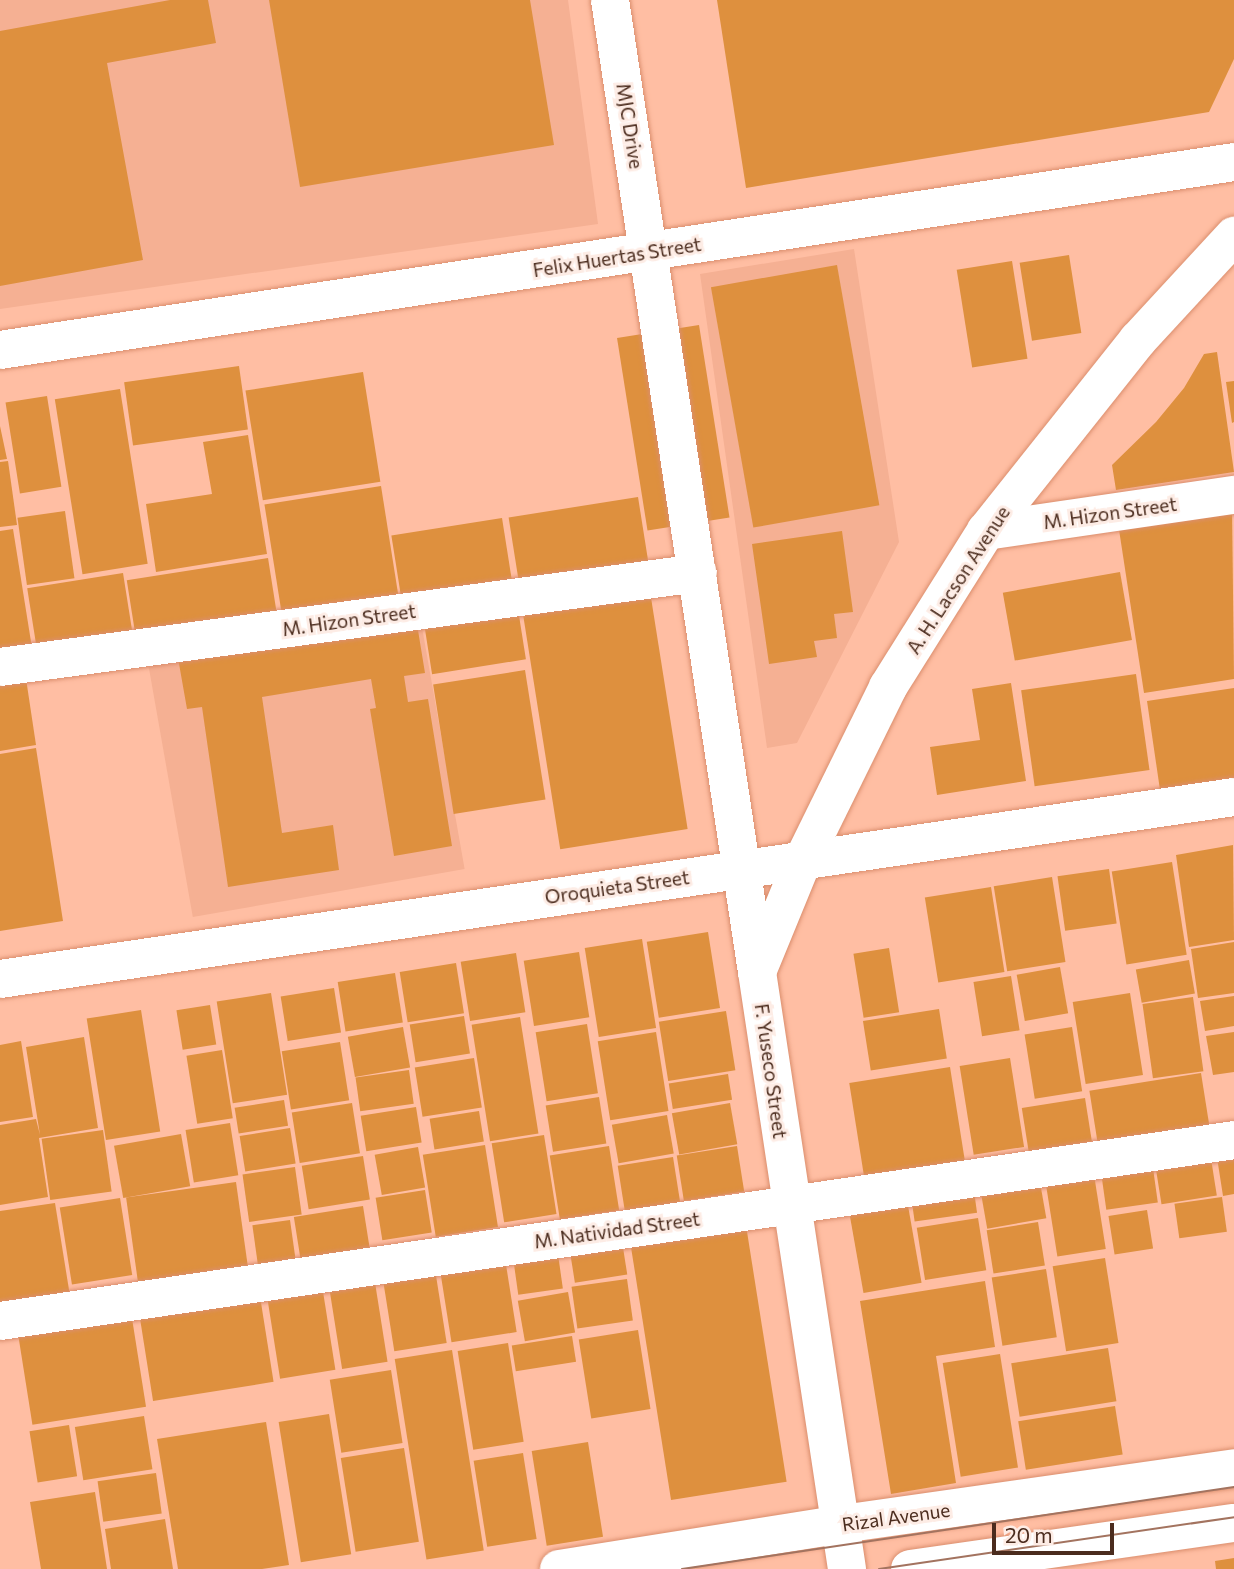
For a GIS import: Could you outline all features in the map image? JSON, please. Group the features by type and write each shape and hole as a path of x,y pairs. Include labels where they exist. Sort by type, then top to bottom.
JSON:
{"street":[{"name":"MJC Drive","path":"610,0 698,573"},
{"name":"Felix Huertas Street","path":"0,350 1234,162"},
{"name":"A. H. Lacson Avenue","path":"757,972 803,860 888,687 986,531 1138,340 1234,236"},
{"name":"M. Hizon Street","path":"986,531 1234,495"},
{"name":"M. Hizon Street","path":"0,667 698,573"},
{"name":"F. Yuseco Street","path":"698,573 847,1569"},
{"name":"Oroquieta Street","path":"0,979 1234,797"},
{"name":"M. Natividad Street","path":"0,1321 1234,1140"},
{"name":"Rizal Avenue","path":"559,1569 842,1524 1234,1468"},
{"path":"910,1569 1234,1523"}],"shaded area":[{"path":"0,0 568,0 598,224 0,309"},
{"path":"854,249 899,542 797,743 767,748 700,274"},
{"path":"420,616 465,869 193,917 148,664"}],"building":[{"path":"170,0 208,0 216,43 107,63 143,260 0,286 0,31"},
{"path":"269,0 530,0 554,145 300,187"},
{"path":"717,0 1234,0 1234,59 1209,112 746,188"},
{"path":"1069,255 1081,333 1032,341 1020,263"},
{"path":"1012,261 1027,359 972,368 957,270"},
{"path":"837,265 879,505 753,528 711,287"},
{"path":"699,325 730,518 648,531 617,338"},
{"path":"1217,352 1234,472 1116,490 1112,465 1156,422 1184,388 1204,354"},
{"path":"239,366 248,429 133,446 124,382"},
{"path":"363,372 380,482 263,500 245,391"},
{"path":"1234,381 1234,422 1232,423 1226,382"},
{"path":"120,389 148,564 83,574 55,399"},
{"path":"47,396 61,487 20,493 6,403"},
{"path":"0,426 7,459 0,460"},
{"path":"248,435 267,554 156,572 146,504 212,494 203,442"},
{"path":"8,461 17,525 0,527 0,462"},
{"path":"381,486 400,604 283,622 264,504"},
{"path":"638,497 650,573 521,594 509,517"},
{"path":"1232,505 1234,679 1144,693 1118,523"},
{"path":"65,511 74,578 27,585 17,518"},
{"path":"502,518 513,585 402,603 391,536"},
{"path":"13,529 32,648 0,653 0,531"},
{"path":"842,531 853,612 834,614 837,638 814,641 817,657 769,664 752,544"},
{"path":"268,558 278,619 136,642 127,580"},
{"path":"1120,572 1132,640 1015,661 1003,593"},
{"path":"123,573 134,640 38,655 27,588"},
{"path":"649,585 688,829 560,849 522,605"},
{"path":"517,603 526,659 432,674 423,618"},
{"path":"416,618 425,673 404,676 408,702 428,699 452,846 394,856 370,709 376,708 371,679 262,697 282,833 333,825 339,870 228,887 202,707 187,709 178,658"},
{"path":"525,670 545,799 454,814 433,685"},
{"path":"25,672 36,745 0,751 0,676"},
{"path":"1136,674 1149,770 1035,786 1021,690"},
{"path":"1011,683 1026,781 937,795 930,747 980,740 972,689"},
{"path":"1234,688 1234,779 1160,790 1147,701"},
{"path":"36,748 63,921 0,931 0,754"},
{"path":"1233,845 1234,940 1189,947 1176,855"},
{"path":"1172,862 1187,955 1126,964 1112,872"},
{"path":"1109,869 1117,923 1065,931 1058,876"},
{"path":"1052,877 1065,962 1007,971 994,886"},
{"path":"991,887 1004,972 938,982 925,897"},
{"path":"708,932 720,1008 659,1018 647,942"},
{"path":"642,939 656,1028 599,1037 585,948"},
{"path":"1234,942 1234,993 1198,998 1191,949"},
{"path":"889,948 899,1012 864,1018 853,954"},
{"path":"579,952 589,1017 534,1026 524,961"},
{"path":"516,953 525,1012 470,1021 461,962"},
{"path":"1189,960 1195,993 1142,1003 1136,969"},
{"path":"456,963 464,1013 408,1022 400,972"},
{"path":"1060,967 1068,1013 1025,1021 1017,975"},
{"path":"395,973 403,1022 346,1031 338,982"},
{"path":"1011,976 1020,1030 982,1036 973,982"},
{"path":"334,988 341,1032 288,1041 281,996"},
{"path":"271,993 287,1095 233,1103 217,1002"},
{"path":"1130,993 1143,1075 1086,1084 1073,1002"},
{"path":"1234,996 1234,1026 1205,1031 1200,1001"},
{"path":"1193,997 1203,1071 1153,1078 1142,1004"},
{"path":"210,1005 216,1045 183,1050 176,1010"},
{"path":"939,1009 947,1058 871,1070 863,1021"},
{"path":"141,1010 160,1131 106,1140 87,1019"},
{"path":"726,1011 735,1070 668,1081 659,1022"},
{"path":"464,1016 470,1054 416,1062 410,1025"},
{"path":"520,1017 538,1134 490,1141 472,1025"},
{"path":"587,1024 598,1093 547,1101 536,1032"},
{"path":"403,1027 410,1067 355,1077 348,1037"},
{"path":"1072,1027 1082,1091 1035,1099 1025,1035"},
{"path":"656,1032 669,1111 610,1120 598,1041"},
{"path":"1234,1032 1234,1072 1213,1075 1206,1036"},
{"path":"84,1037 98,1128 39,1138 48,1197 0,1205 0,1125 36,1119 40,1135 26,1047"},
{"path":"21,1041 33,1117 0,1122 0,1045"},
{"path":"340,1042 349,1100 291,1110 282,1051"},
{"path":"222,1050 233,1118 197,1124 186,1056"},
{"path":"474,1058 482,1107 423,1117 415,1067"},
{"path":"1010,1058 1024,1147 974,1155 960,1066"},
{"path":"950,1067 966,1166 865,1182 849,1083"},
{"path":"409,1070 414,1104 360,1111 356,1078"},
{"path":"1201,1073 1210,1129 1098,1147 1089,1091"},
{"path":"728,1074 732,1100 673,1109 669,1083"},
{"path":"599,1097 606,1143 553,1152 546,1105"},
{"path":"1085,1098 1092,1141 1029,1151 1022,1108"},
{"path":"284,1100 288,1126 239,1134 235,1108"},
{"path":"352,1103 360,1153 300,1163 292,1113"},
{"path":"730,1103 737,1144 679,1155 672,1113"},
{"path":"416,1107 422,1143 366,1151 361,1116"},
{"path":"479,1111 484,1142 434,1149 430,1119"},
{"path":"667,1115 674,1153 619,1163 612,1125"},
{"path":"230,1123 238,1175 194,1182 186,1130"},
{"path":"290,1128 296,1164 245,1172 240,1136"},
{"path":"103,1130 112,1191 50,1200 42,1139"},
{"path":"181,1134 190,1186 123,1198 114,1146"},
{"path":"544,1135 557,1214 504,1222 492,1143"},
{"path":"485,1145 498,1227 436,1237 423,1155"},
{"path":"609,1146 619,1210 560,1220 550,1155"},
{"path":"737,1146 744,1191 684,1201 677,1156"},
{"path":"1209,1146 1217,1195 1162,1204 1154,1155"},
{"path":"418,1147 425,1187 382,1195 375,1155"},
{"path":"1234,1148 1234,1194 1223,1196 1216,1151"},
{"path":"1151,1154 1158,1203 1106,1210 1100,1161"},
{"path":"363,1156 370,1199 309,1209 302,1166"},
{"path":"673,1157 680,1202 625,1211 618,1166"},
{"path":"1092,1162 1106,1249 1057,1257 1044,1170"},
{"path":"295,1167 302,1215 249,1222 243,1174"},
{"path":"1038,1171 1046,1218 987,1229 979,1181"},
{"path":"236,1182 248,1270 138,1286 126,1197"},
{"path":"973,1184 977,1213 915,1221 911,1193"},
{"path":"425,1190 432,1232 382,1240 376,1198"},
{"path":"1222,1197 1227,1232 1179,1238 1174,1204"},
{"path":"120,1198 132,1275 72,1285 60,1208"},
{"path":"907,1200 922,1283 863,1293 849,1210"},
{"path":"55,1203 70,1296 0,1307 0,1211"},
{"path":"363,1206 370,1249 301,1260 294,1217"},
{"path":"1147,1210 1153,1249 1115,1255 1108,1216"},
{"path":"978,1218 986,1270 925,1280 917,1228"},
{"path":"745,1219 787,1482 671,1500 629,1237"},
{"path":"290,1220 296,1261 258,1266 252,1225"},
{"path":"1038,1222 1045,1265 994,1274 987,1230"},
{"path":"621,1235 627,1275 575,1283 569,1243"},
{"path":"557,1247 563,1289 518,1295 512,1253"},
{"path":"504,1252 517,1332 451,1342 439,1262"},
{"path":"1105,1258 1118,1343 1066,1351 1053,1266"},
{"path":"434,1263 447,1343 394,1351 382,1271"},
{"path":"1046,1269 1057,1337 1002,1346 992,1278"},
{"path":"373,1270 388,1362 342,1369 328,1277"},
{"path":"321,1279 335,1370 280,1379 266,1288"},
{"path":"627,1279 633,1321 577,1328 572,1287"},
{"path":"985,1281 995,1347 936,1356 956,1483 891,1494 860,1301"},
{"path":"259,1290 274,1382 153,1401 139,1309"},
{"path":"568,1292 575,1332 525,1341 518,1301"},
{"path":"131,1312 146,1407 32,1425 17,1330"},
{"path":"638,1330 651,1409 591,1418 579,1339"},
{"path":"572,1336 576,1362 516,1371 512,1346"},
{"path":"508,1343 524,1442 473,1450 458,1351"},
{"path":"1108,1348 1116,1401 1020,1417 1011,1363"},
{"path":"452,1350 484,1551 426,1560 395,1359"},
{"path":"1000,1354 1018,1468 961,1477 943,1363"},
{"path":"391,1370 403,1443 341,1453 330,1380"},
{"path":"1115,1406 1123,1454 1026,1470 1018,1421"},
{"path":"329,1414 351,1554 301,1562 279,1422"},
{"path":"144,1416 152,1469 83,1480 75,1427"},
{"path":"266,1422 289,1565 262,1569 178,1569 157,1439"},
{"path":"69,1425 77,1476 38,1483 29,1431"},
{"path":"588,1442 603,1537 547,1546 532,1451"},
{"path":"404,1448 419,1542 356,1552 341,1458"},
{"path":"523,1453 537,1539 487,1547 474,1461"},
{"path":"156,1473 162,1514 103,1522 98,1481"},
{"path":"95,1492 107,1569 41,1569 30,1502"},
{"path":"165,1519 173,1569 111,1569 105,1529"},
{"path":"1234,1558 1234,1569 1216,1569 1215,1561"}],"tram line":[{"path":"682,1569 1234,1487"},
{"path":"879,1569 1234,1517"}]}
